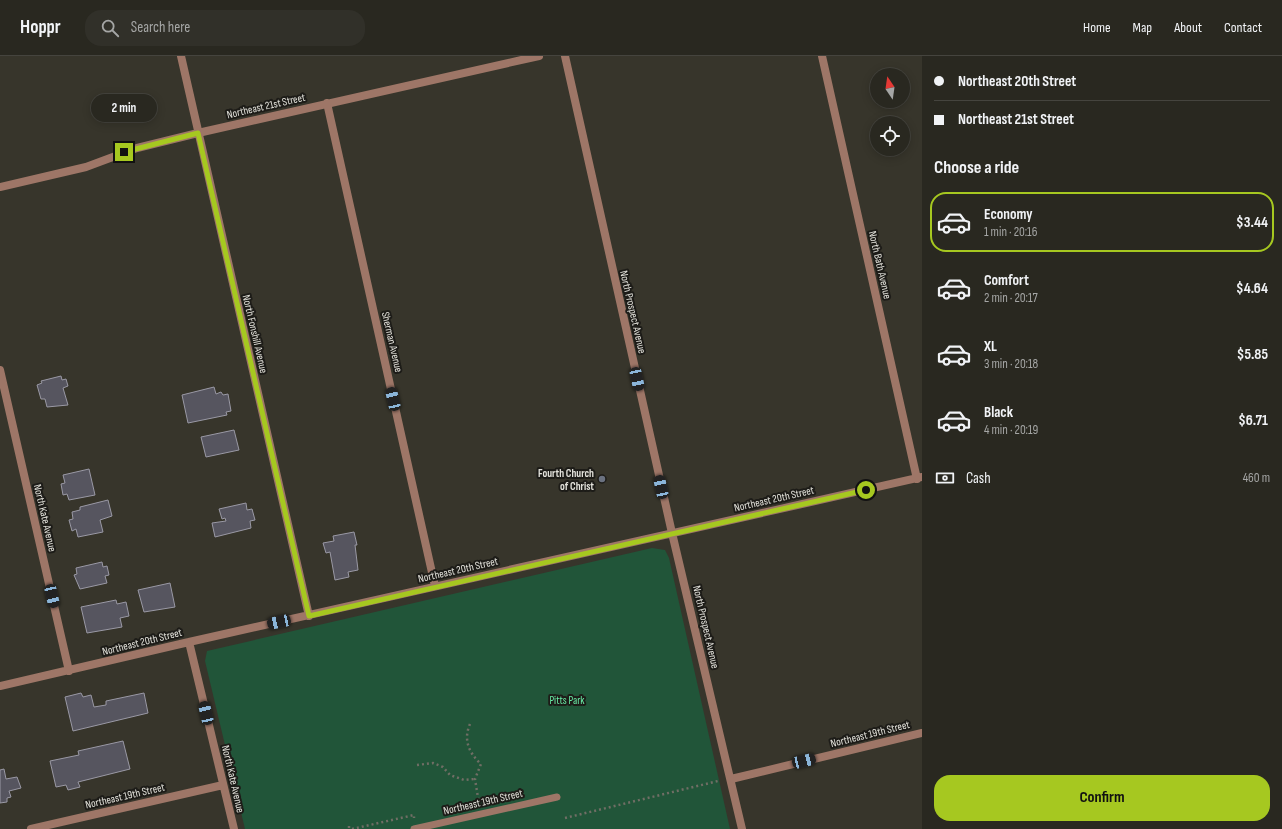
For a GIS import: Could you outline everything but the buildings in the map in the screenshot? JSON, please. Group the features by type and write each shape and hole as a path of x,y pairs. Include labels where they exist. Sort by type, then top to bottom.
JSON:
{"street":[{"name":"North Fonshill Avenue","path":"180,56 309,616"},
{"name":"Northeast 21st Street","path":"0,187 73,170 137,148 198,133 539,56"},
{"name":"North Prospect Avenue","path":"565,56 672,533 742,829"},
{"name":"North Bath Avenue","path":"822,56 919,478"},
{"name":"Sherman Avenue","path":"327,103 435,586"},
{"name":"North Kate Avenue","path":"0,370 69,671"},
{"name":"Northeast 20th Street","path":"0,686 435,586 919,478"},
{"name":"North Kate Avenue","path":"189,642 234,829"},
{"name":"Northeast 19th Street","path":"731,779 922,733"},
{"name":"Northeast 19th Street","path":"31,829 223,785"}],"lane":[{"name":"Northeast 19th Street","path":"415,829 557,797"}],"path":[{"path":"470,724 467,738 468,749 481,764 475,779 476,790"},
{"path":"417,765 433,763 443,767 450,776 464,780 475,779"},
{"path":"565,818 731,779"},
{"path":"352,829 414,815 415,829"}],"green space":[{"name":"Pitts Park","path":"652,548 665,550 669,558 730,829 245,829 205,661 207,651"}],"place":[{"name":"Fourth Church of Christ","path":"602,479"}],"route":[{"path":"124,152 198,133 309,616 866,490"}]}
